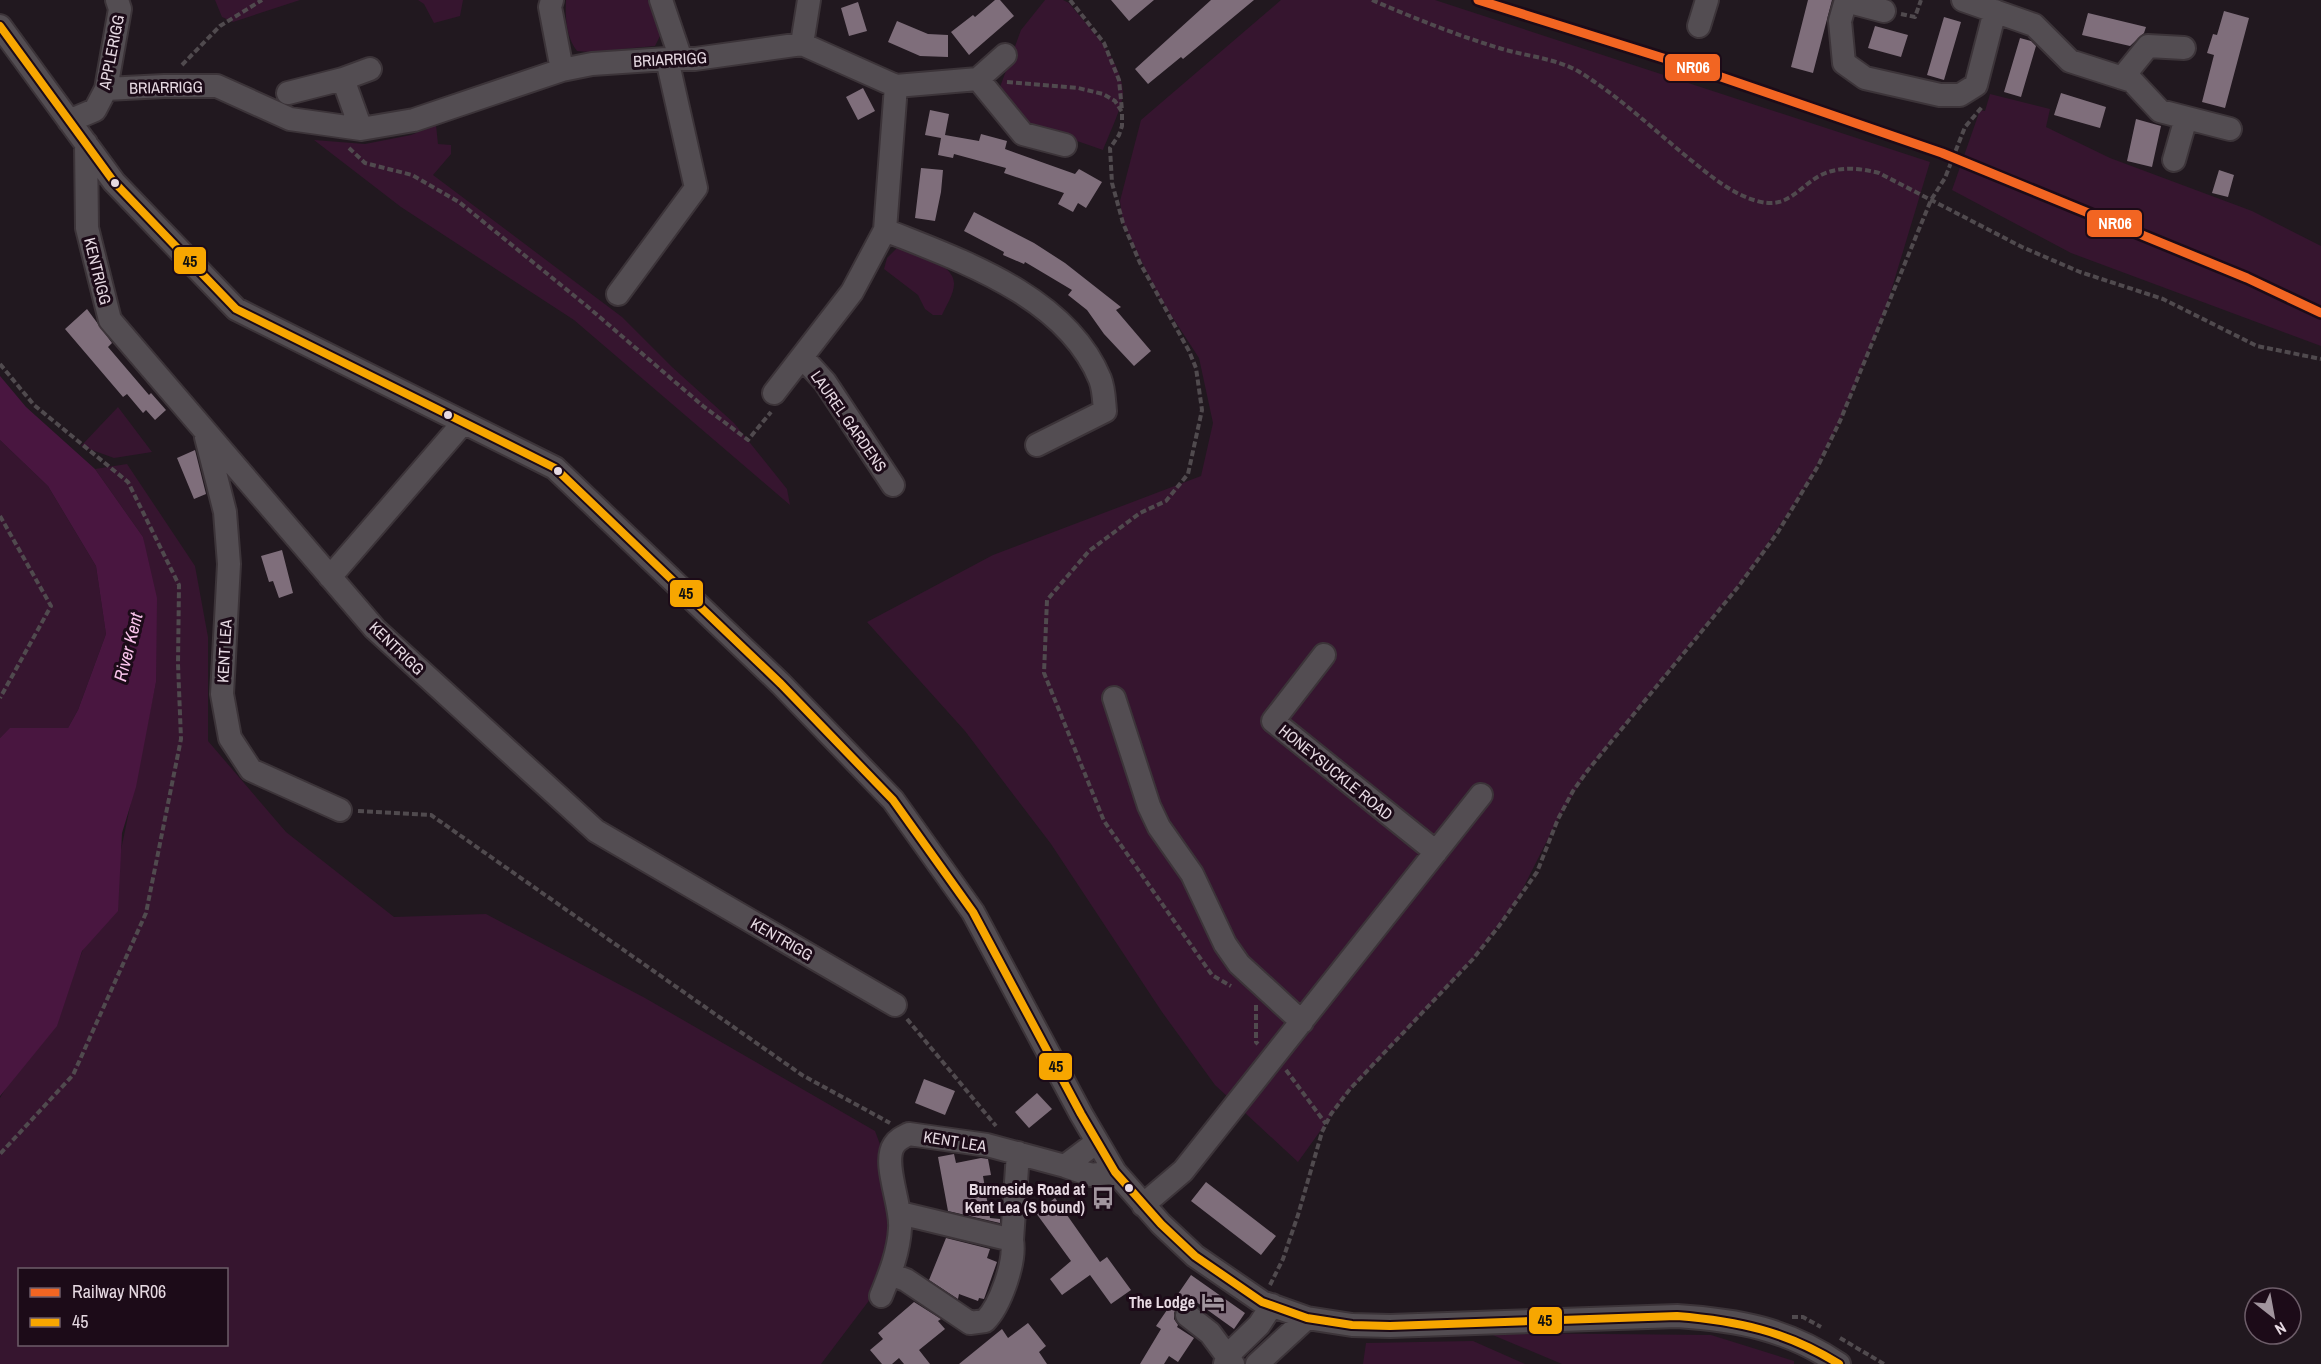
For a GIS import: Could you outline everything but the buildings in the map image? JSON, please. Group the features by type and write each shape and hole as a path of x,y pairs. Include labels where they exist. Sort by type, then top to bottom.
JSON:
{"street":[{"name":"APPLERIGG","path":"69,121 94,110 106,89 120,9 117,0"},
{"path":"552,0 550,7 562,70"},
{"path":"618,294 696,188 674,59 660,0"},
{"path":"809,0 802,44 896,86 978,79 1005,55"},
{"path":"1699,26 1707,0"},
{"path":"1884,11 1846,0 1840,21 1844,63 1865,78 1940,95 1960,95 1976,85 1995,11"},
{"path":"1962,0 2034,25 2070,61 2133,81 2160,111 2230,129"},
{"path":"0,26 114,182 236,309 555,468 781,684 893,800 973,912 1115,1172 1143,1205 1195,1256 1267,1303 1307,1318 1352,1325 1390,1326 1677,1316 1720,1319 1771,1329 1801,1342 1839,1364"},
{"name":"BRIARRIGG","path":"106,89 217,86 290,119 361,129 414,120 562,70 592,64 695,59 802,44"},
{"path":"2122,78 2148,46 2184,48"},
{"path":"288,93 370,69"},
{"path":"343,78 361,129"},
{"path":"978,79 1023,134 1065,145"},
{"name":"LAUREL GARDENS","path":"774,400 852,292 885,230 896,86"},
{"path":"2174,159 2186,117"},
{"name":"KENTRIGG","path":"86,143 87,228 110,320 375,630 596,831 895,1005"},
{"path":"885,230 981,269 1049,312 1083,350 1101,381 1105,411 1037,445"},
{"name":"LAUREL GARDENS","path":"803,358 825,382 893,485"},
{"path":"330,578 464,423"},
{"name":"KENT LEA","path":"204,430 225,512 229,564 222,694 230,738 251,770 340,810"},
{"name":"HONEYSUCKLE ROAD","path":"1324,655 1273,721 1436,852"},
{"path":"1114,698 1154,816 1159,827 1192,874 1225,944 1239,964 1302,1022"},
{"path":"1143,1205 1183,1171 1481,795"},
{"name":"KENT LEA","path":"881,1296 890,1274 899,1237 900,1213 891,1155 893,1146 899,1139 909,1134 987,1145 1091,1175 1115,1172"},
{"path":"1065,1166 1097,1142"},
{"path":"890,1274 906,1280 970,1323 985,1322 995,1307 1010,1271 1014,1251 1012,1240 1018,1153"},
{"path":"900,1213 1012,1240"},
{"path":"1187,1315 1210,1333 1228,1361 1259,1325 1267,1303"},
{"path":"1257,1364 1307,1318"}],"path":[{"path":"164,86 220,26 262,0"},
{"path":"1070,0 1104,44 1119,80 1122,126 1119,135 1110,147 1112,183 1123,223 1140,263 1189,351 1196,368 1202,410 1188,474 1166,501 1140,513 1089,551 1047,600 1044,673 1104,822 1212,975 1237,990"},
{"path":"1372,0 1458,36 1553,61 1576,70 1632,111 1714,178 1742,197 1761,202 1779,203 1798,194 1820,176 1858,167 1879,173 2022,247 2080,272 2163,299 2257,346 2321,359"},
{"path":"978,79 1078,88 1103,94 1115,101 1122,112"},
{"path":"326,124 365,163 412,175 459,202 703,406 748,440 774,400"},
{"path":"1267,1303 1331,1114 1350,1089 1473,959 1499,926 1537,872 1558,819 1583,777 1738,587 1778,532 1818,466 1840,421 1930,201 1945,178 1965,127"},
{"path":"0,364 34,405 128,482 179,585 178,664 181,739 146,913 72,1075 0,1154"},
{"path":"0,516 51,606 0,699"},
{"path":"340,810 431,815 802,1075 909,1134"},
{"path":"1250,1000 1256,1005 1256,1042 1287,1071 1326,1125"},
{"path":"895,1005 997,1128"}],"shaded area":[{"path":"215,0 300,0 233,22 222,17"},
{"path":"418,0 463,0 460,16 434,23 424,4"},
{"path":"566,0 652,0 662,32 655,46 590,52 577,51 570,40 567,27"},
{"path":"1045,0 1063,0 1069,3 1095,33 1117,68 1123,98 1103,150 1011,118 1000,87 1021,30"},
{"path":"1281,0 1435,0 1930,162 1885,311 1840,421 1807,484 1748,573 1588,770 1558,819 1517,900 1473,959 1346,1095 1298,1162 1215,1085 1162,1012 1051,844 965,731 867,622 993,555 1201,476 1213,423 1199,358 1158,295 1123,223 1120,201 1141,120"},
{"path":"1990,94 2050,109 2046,127 2110,158 2252,211 2321,246 2321,346 2071,253 1952,190 1980,110 1985,111"},
{"path":"436,125 438,144 451,145 451,154 433,175 622,317 672,367 734,423 787,489 790,505 574,320 401,207 314,140 365,144 411,135"},
{"path":"897,248 932,259 948,270 954,284 953,292 942,315 933,315 925,309 918,295 884,269 887,258"},
{"path":"118,407 152,452 114,458 81,446"},
{"path":"0,440 48,486 96,566 106,634 78,710 68,728 11,728 0,738"},
{"path":"127,464 195,566 208,637 208,741 286,832 394,917 486,914 645,998 875,1131 881,1147 895,1227 874,1294 821,1364 0,1364 0,1098 74,973 121,850 156,682 143,537 95,469"},
{"path":"1488,1333 1711,1335 1794,1361 1794,1364 1562,1364"},
{"path":"1473,1341 1525,1364 1363,1364 1366,1343"}],"water":[{"name":"River Kent","path":"0,376 26,407 95,469 143,537 157,598 156,682 136,787 122,833 118,911 82,951 57,1026 0,1096 0,738 10,728 68,728 78,710 106,634 96,566 48,486 0,440"}],"rail line":[{"name":"NR06","path":"1478,0 1695,68 1942,153 2247,278 2321,313"}],"transit line":[{"name":"45","path":"0,26 114,182 236,309 555,468 781,684 893,800 973,912 1081,1114 1115,1172 1161,1224 1195,1256 1262,1302 1307,1318 1352,1325 1390,1326 1677,1316 1721,1321 1761,1330 1800,1343 1839,1364"}],"place":[{"name":"Burneside Road at Kent Lea (S bound)","path":"1103,1198"},
{"name":"The Lodge","path":"1213,1302"}]}
